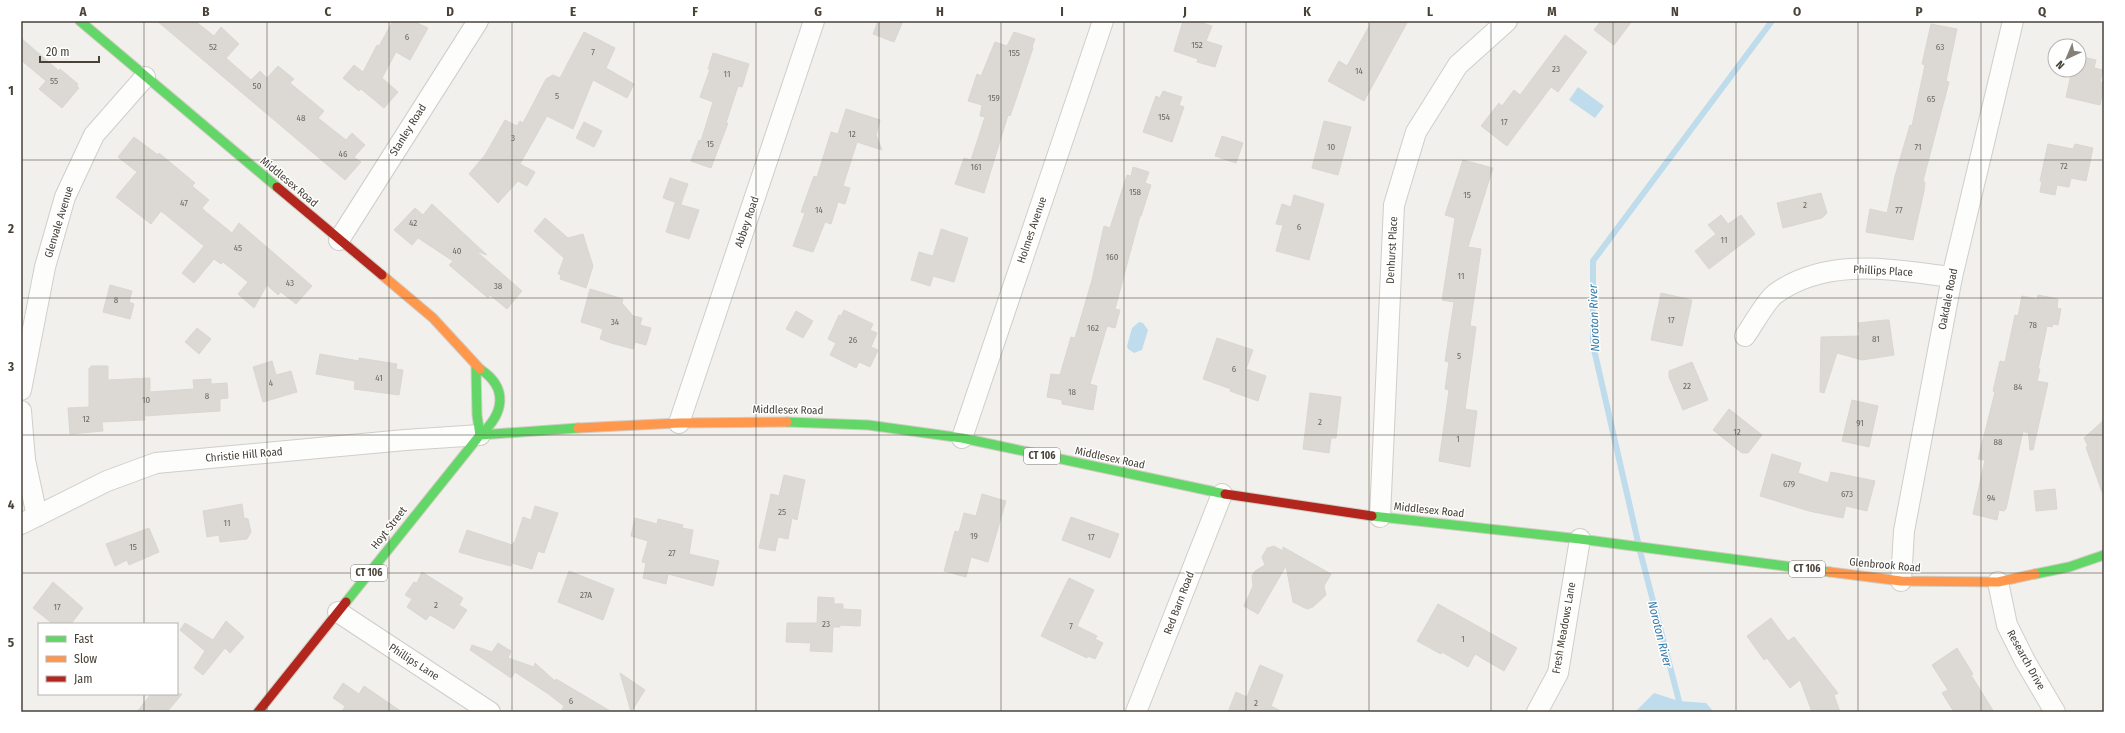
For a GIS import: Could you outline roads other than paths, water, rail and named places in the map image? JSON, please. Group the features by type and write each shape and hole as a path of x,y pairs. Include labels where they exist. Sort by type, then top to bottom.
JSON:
{"main road":[{"name":"Middlesex Road","path":"80,21 433,318 465,352 476,367 487,374 500,396 501,407 495,421 480,435"},
{"path":"476,367 477,415 480,435"},
{"name":"Middlesex Road","path":"480,435 679,423 817,422 868,425 962,438 1222,494 1380,517 1580,539 1662,550"},
{"name":"Hoyt Street","path":"258,712 448,472 480,435"},
{"name":"Glenbrook Road","path":"1662,550 1902,581 1998,582 2061,568 2104,555"}],"street":[{"name":"Stanley Road","path":"339,240 478,21"},
{"name":"Abbey Road","path":"679,423 814,21"},
{"name":"Holmes Avenue","path":"962,438 1103,21"},
{"name":"Denhurst Place","path":"1380,517 1394,205 1416,132 1458,65 1507,21"},
{"name":"Oakdale Road","path":"1902,581 1904,531 1952,277 2013,21"},
{"name":"Glenvale Avenue","path":"21,390 45,267 65,196 94,135 145,77"},
{"name":"Phillips Place","path":"1745,336 1774,295 1806,277 1837,270 1866,268 1952,277"},
{"path":"21,411 29,520"},
{"name":"Christie Hill Road","path":"29,520 107,481 156,463 405,440 480,435"},
{"name":"Red Barn Road","path":"1136,712 1222,494"},
{"name":"Fresh Meadows Lane","path":"1537,712 1558,673 1580,539"},
{"name":"Research Drive","path":"1998,582 2007,625 2025,661 2056,712"},
{"name":"Phillips Lane","path":"338,612 490,712"}],"water":[{"path":"1578,87 1604,106 1595,118 1569,100"},
{"path":"1139,322 1143,323 1148,330 1142,350 1134,353 1128,349 1127,346 1132,328"},
{"path":"1654,693 1679,701 1706,703 1714,712 1635,712"}],"waterway":[{"name":"Noroton River","path":"1638,542 1593,345 1593,261 1772,21"},
{"name":"Noroton River","path":"1640,551 1679,701 1680,712"}]}
